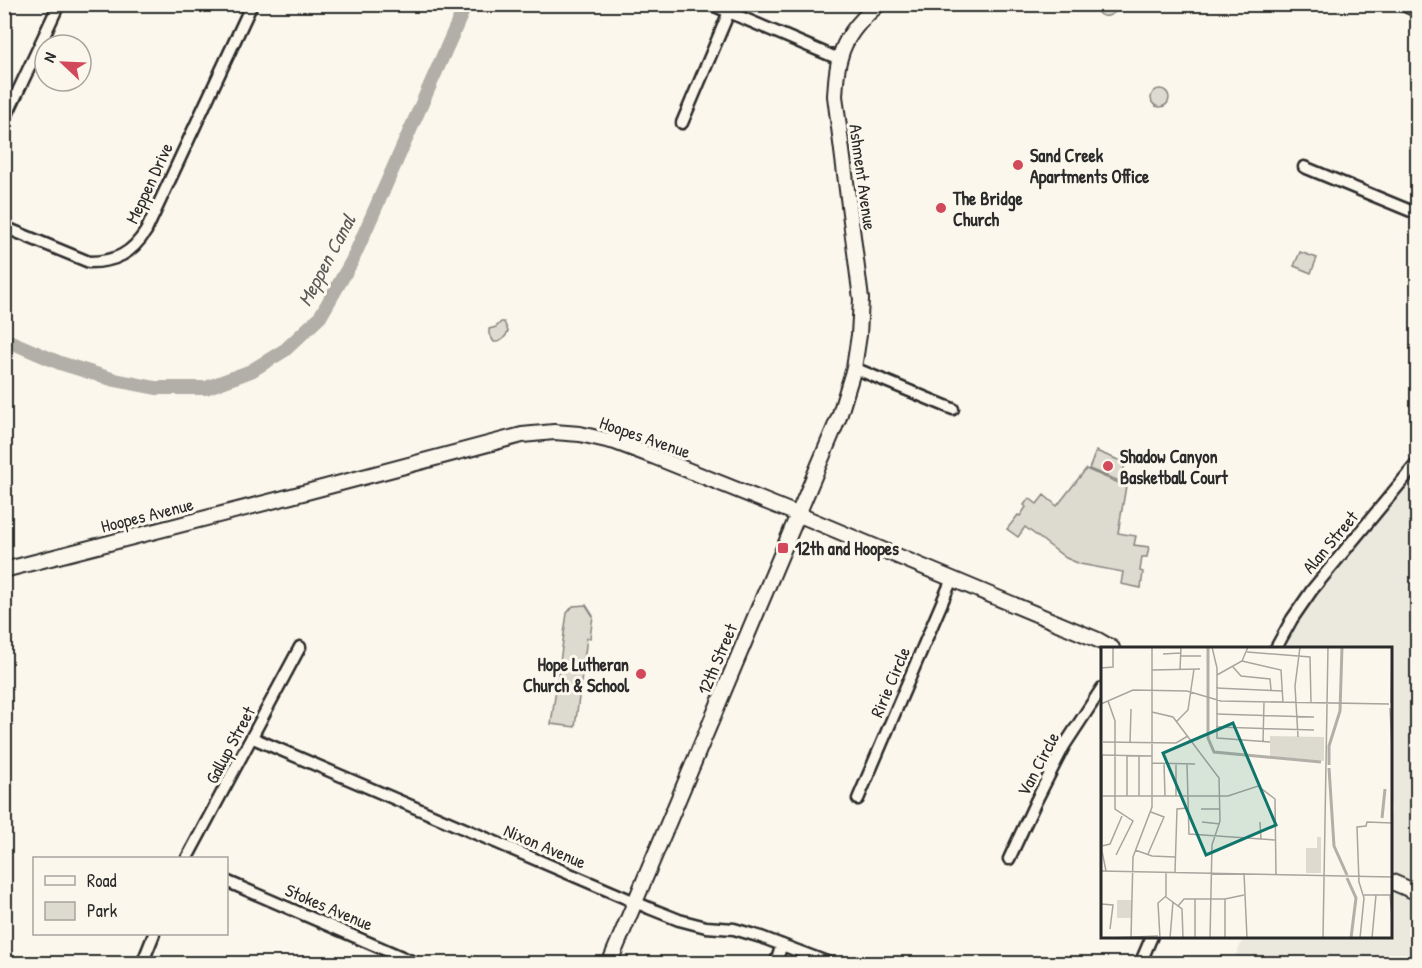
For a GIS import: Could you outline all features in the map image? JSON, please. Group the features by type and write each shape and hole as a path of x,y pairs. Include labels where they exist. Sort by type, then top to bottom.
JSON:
{"street":[{"path":"4,121 59,4"},
{"name":"Meppen Drive","path":"4,227 89,262 103,262 118,257 137,246 252,4"},
{"path":"710,4 839,59"},
{"name":"Ashment Avenue","path":"854,368 861,299 835,96 839,59 853,30 879,4"},
{"path":"1405,4 1418,10"},
{"path":"682,123 729,12"},
{"path":"1304,167 1418,214"},
{"path":"854,368 953,409"},
{"name":"12th Street","path":"609,963 838,417 854,368"},
{"name":"Hoopes Avenue","path":"4,570 276,501 522,435 554,432 580,434 615,442 655,457 797,514 1110,647"},
{"name":"Alan Street","path":"1277,647 1312,590 1418,462"},
{"name":"Ririe Circle","path":"858,799 952,579"},
{"name":"Gallup Street","path":"188,857 300,647"},
{"name":"Van Circle","path":"1009,859 1064,746 1101,690"},
{"name":"Nixon Avenue","path":"252,738 634,903 679,920 761,937 832,963"},
{"name":"Stokes Avenue","path":"228,882 418,963"},
{"path":"1392,882 1418,893"},
{"path":"142,963 153,935"},
{"path":"1140,963 1151,938"},
{"path":"775,963 782,945"}],"shaded area":[{"path":"1417,462 1417,963 1232,964 1244,938 1392,938 1392,647 1277,647 1292,619"}],"green space":[{"path":"1095,5 1117,5 1115,12 1102,16 1097,12"},
{"path":"1160,89 1166,92 1169,98 1166,104 1160,107 1154,104 1151,98 1154,92"},
{"path":"1300,252 1317,258 1311,273 1294,266"},
{"path":"504,322 508,331 503,339 494,342 489,329"},
{"name":"Shadow Canyon Basketball Court","path":"1096,451 1126,463 1119,481 1089,469"},
{"path":"1086,469 1126,486 1118,533 1136,536 1134,545 1149,547 1147,557 1142,557 1141,588 1121,584 1123,572 1080,564 1066,558 1025,527 1018,537 1007,529 1018,515 1020,516 1029,498 1037,504 1044,495 1057,506"},
{"path":"586,605 593,616 590,638 587,638 575,727 551,724 567,613 573,606"}],"waterway":[{"name":"Meppen Canal","path":"4,339 60,363 115,380 156,388 206,388 251,371 285,350 320,317 352,261 466,4"}],"place":[{"name":"Sand Creek Apartments Office","path":"1018,165"},
{"name":"The Bridge Church","path":"941,208"},
{"name":"Shadow Canyon Basketball Court","path":"1108,466"},
{"name":"12th and Hoopes","path":"783,548"},
{"name":"Hope Lutheran Church & School","path":"641,674"}]}
